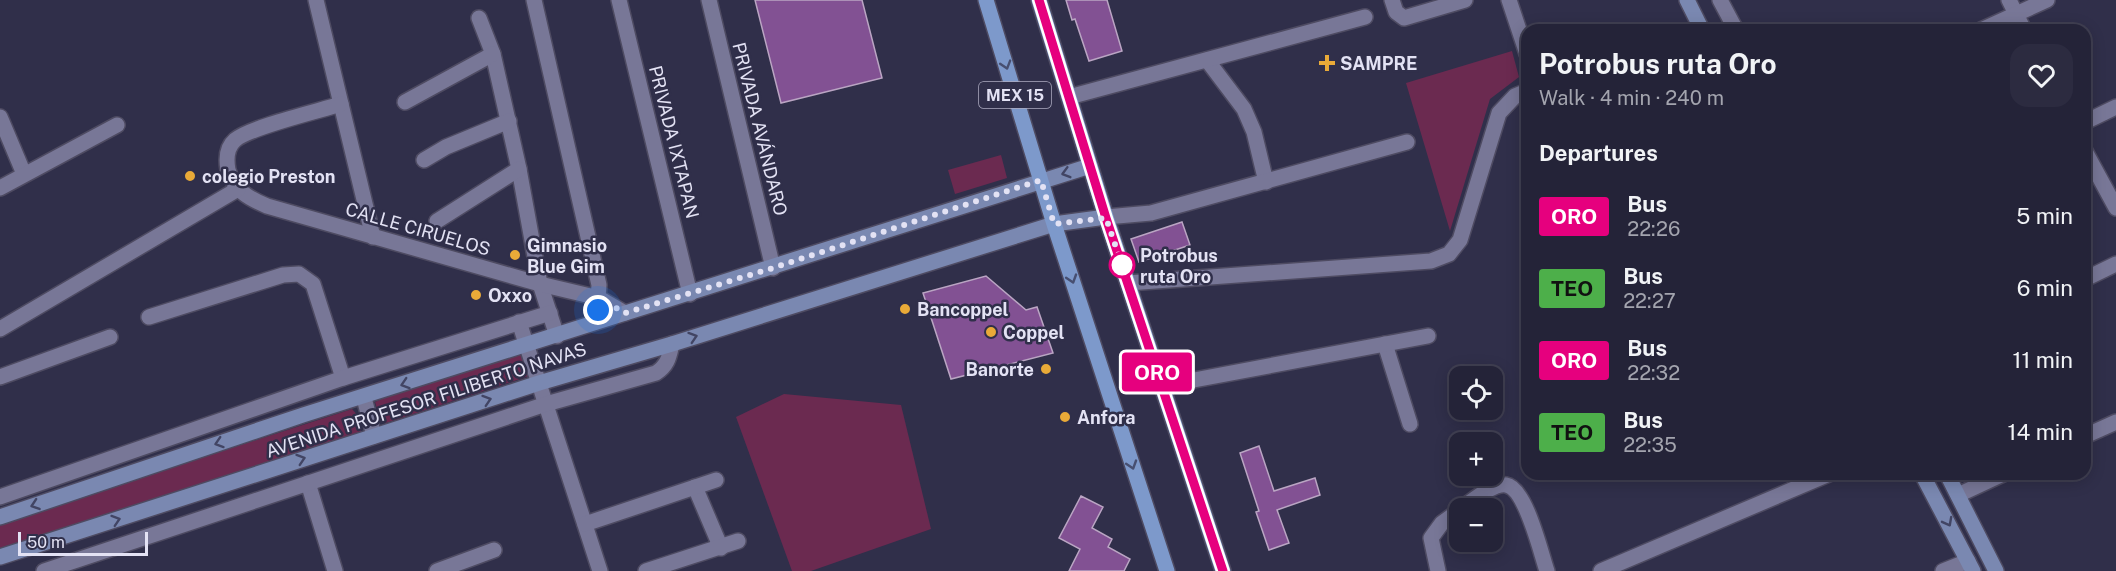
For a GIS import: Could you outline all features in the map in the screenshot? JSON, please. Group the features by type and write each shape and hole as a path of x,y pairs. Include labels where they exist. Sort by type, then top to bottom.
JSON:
{"main road":[{"name":"MEX 15","path":"986,0 1054,224 1167,571"},
{"name":"MEX 15","path":"1039,0 1106,218 1223,571"},
{"path":"1688,0 1699,24"},
{"name":"AVENIDA PROFESOR FILIBERTO NAVAS","path":"0,517 303,415 364,398 1090,166"},
{"name":"AVENIDA PROFESOR FILIBERTO NAVAS","path":"0,557 539,383 672,344 1054,224 1106,218"},
{"path":"1925,480 1970,566"},
{"path":"1950,480 1996,571"}],"street":[{"path":"316,0 373,237"},
{"path":"534,0 599,285 596,322"},
{"name":"PRIVADA IXTAPAN","path":"619,0 690,294"},
{"name":"PRIVADA AVÁNDARO","path":"709,0 773,268"},
{"path":"1392,0 1401,18 1465,0"},
{"path":"1509,0 1521,36"},
{"path":"1720,0 1733,24"},
{"path":"1989,24 2013,7 2047,0"},
{"path":"2013,7 2021,24"},
{"path":"1069,97 1365,17"},
{"path":"479,18 493,54 519,169 540,285 557,336"},
{"path":"405,102 493,54"},
{"path":"1207,60 1244,109 1254,132 1266,182"},
{"path":"1128,283 1431,261 1449,254 1460,240 1499,113 1515,96 1521,94"},
{"path":"0,329 238,189 227,165 227,153 234,141 250,132 341,104"},
{"path":"2091,119 2116,107"},
{"path":"0,117 24,174"},
{"path":"424,160 446,147 509,121"},
{"path":"0,188 117,125"},
{"path":"1106,218 1151,213 1407,142"},
{"path":"2091,162 2116,208"},
{"path":"437,221 519,169"},
{"name":"CALLE CIRUELOS","path":"238,189 246,196 267,206 540,285 599,298 625,313"},
{"path":"2091,276 2116,264"},
{"path":"149,317 283,275 299,274 313,284 343,378"},
{"path":"0,497 343,378 550,313"},
{"path":"519,322 600,571"},
{"path":"1162,386 1428,336"},
{"path":"0,377 110,337"},
{"path":"44,571 546,404 656,373 664,368 669,360 672,344"},
{"path":"1385,344 1410,423"},
{"path":"364,398 374,436"},
{"path":"2091,433 2116,422"},
{"path":"585,524 716,480"},
{"path":"1601,571 1815,480"},
{"path":"1958,495 1990,480"},
{"path":"308,483 335,571"},
{"path":"1476,498 1502,486 1513,489 1524,502 1547,571"},
{"path":"695,487 721,548"},
{"path":"1438,571 1431,538 1449,518"},
{"path":"646,571 738,541"},
{"path":"436,571 465,567 494,550"},
{"path":"1943,571 1970,566"}],"shaded area":[{"path":"1512,51 1519,77 1490,99 1450,231 1406,83"},
{"path":"1001,155 1007,178 955,194 948,170"},
{"path":"520,352 528,364 529,376 386,423 380,419 375,402 408,387"},
{"path":"784,394 901,405 931,529 811,571 792,571 736,417"},
{"path":"352,409 360,418 361,432 0,550 0,523"}],"building":[{"path":"755,0 862,0 882,78 781,103"},
{"path":"1066,0 1107,0 1122,51 1089,61"},
{"path":"1182,222 1190,245 1139,262 1131,239"},
{"name":"Coppel","path":"986,276 1026,310 1037,307 1053,353 951,379 923,293"},
{"path":"1259,446 1274,491 1315,478 1320,495 1277,510 1289,543 1269,550 1240,453"},
{"path":"1081,496 1103,507 1092,528 1112,539 1108,547 1130,559 1124,571 1069,571 1080,549 1059,538"}],"bus line":[{"name":"ORO","path":"1039,0 1106,218 1223,571"}],"place":[{"name":"SAMPRE","path":"1327,63"},
{"name":"colegio Preston","path":"190,176"},
{"name":"Gimnasio Blue Gim","path":"515,255"},
{"name":"Potrobus ruta Oro","path":"1122,265"},
{"name":"Oxxo","path":"476,295"},
{"name":"Bancoppel","path":"905,309"},
{"name":"Coppel","path":"991,332"},
{"name":"Banorte","path":"1046,369"},
{"name":"Anfora","path":"1065,417"}],"route":[{"path":"598,310 599,298 625,313 773,268 1041,180 1054,224 1106,218 1122,265"}]}
